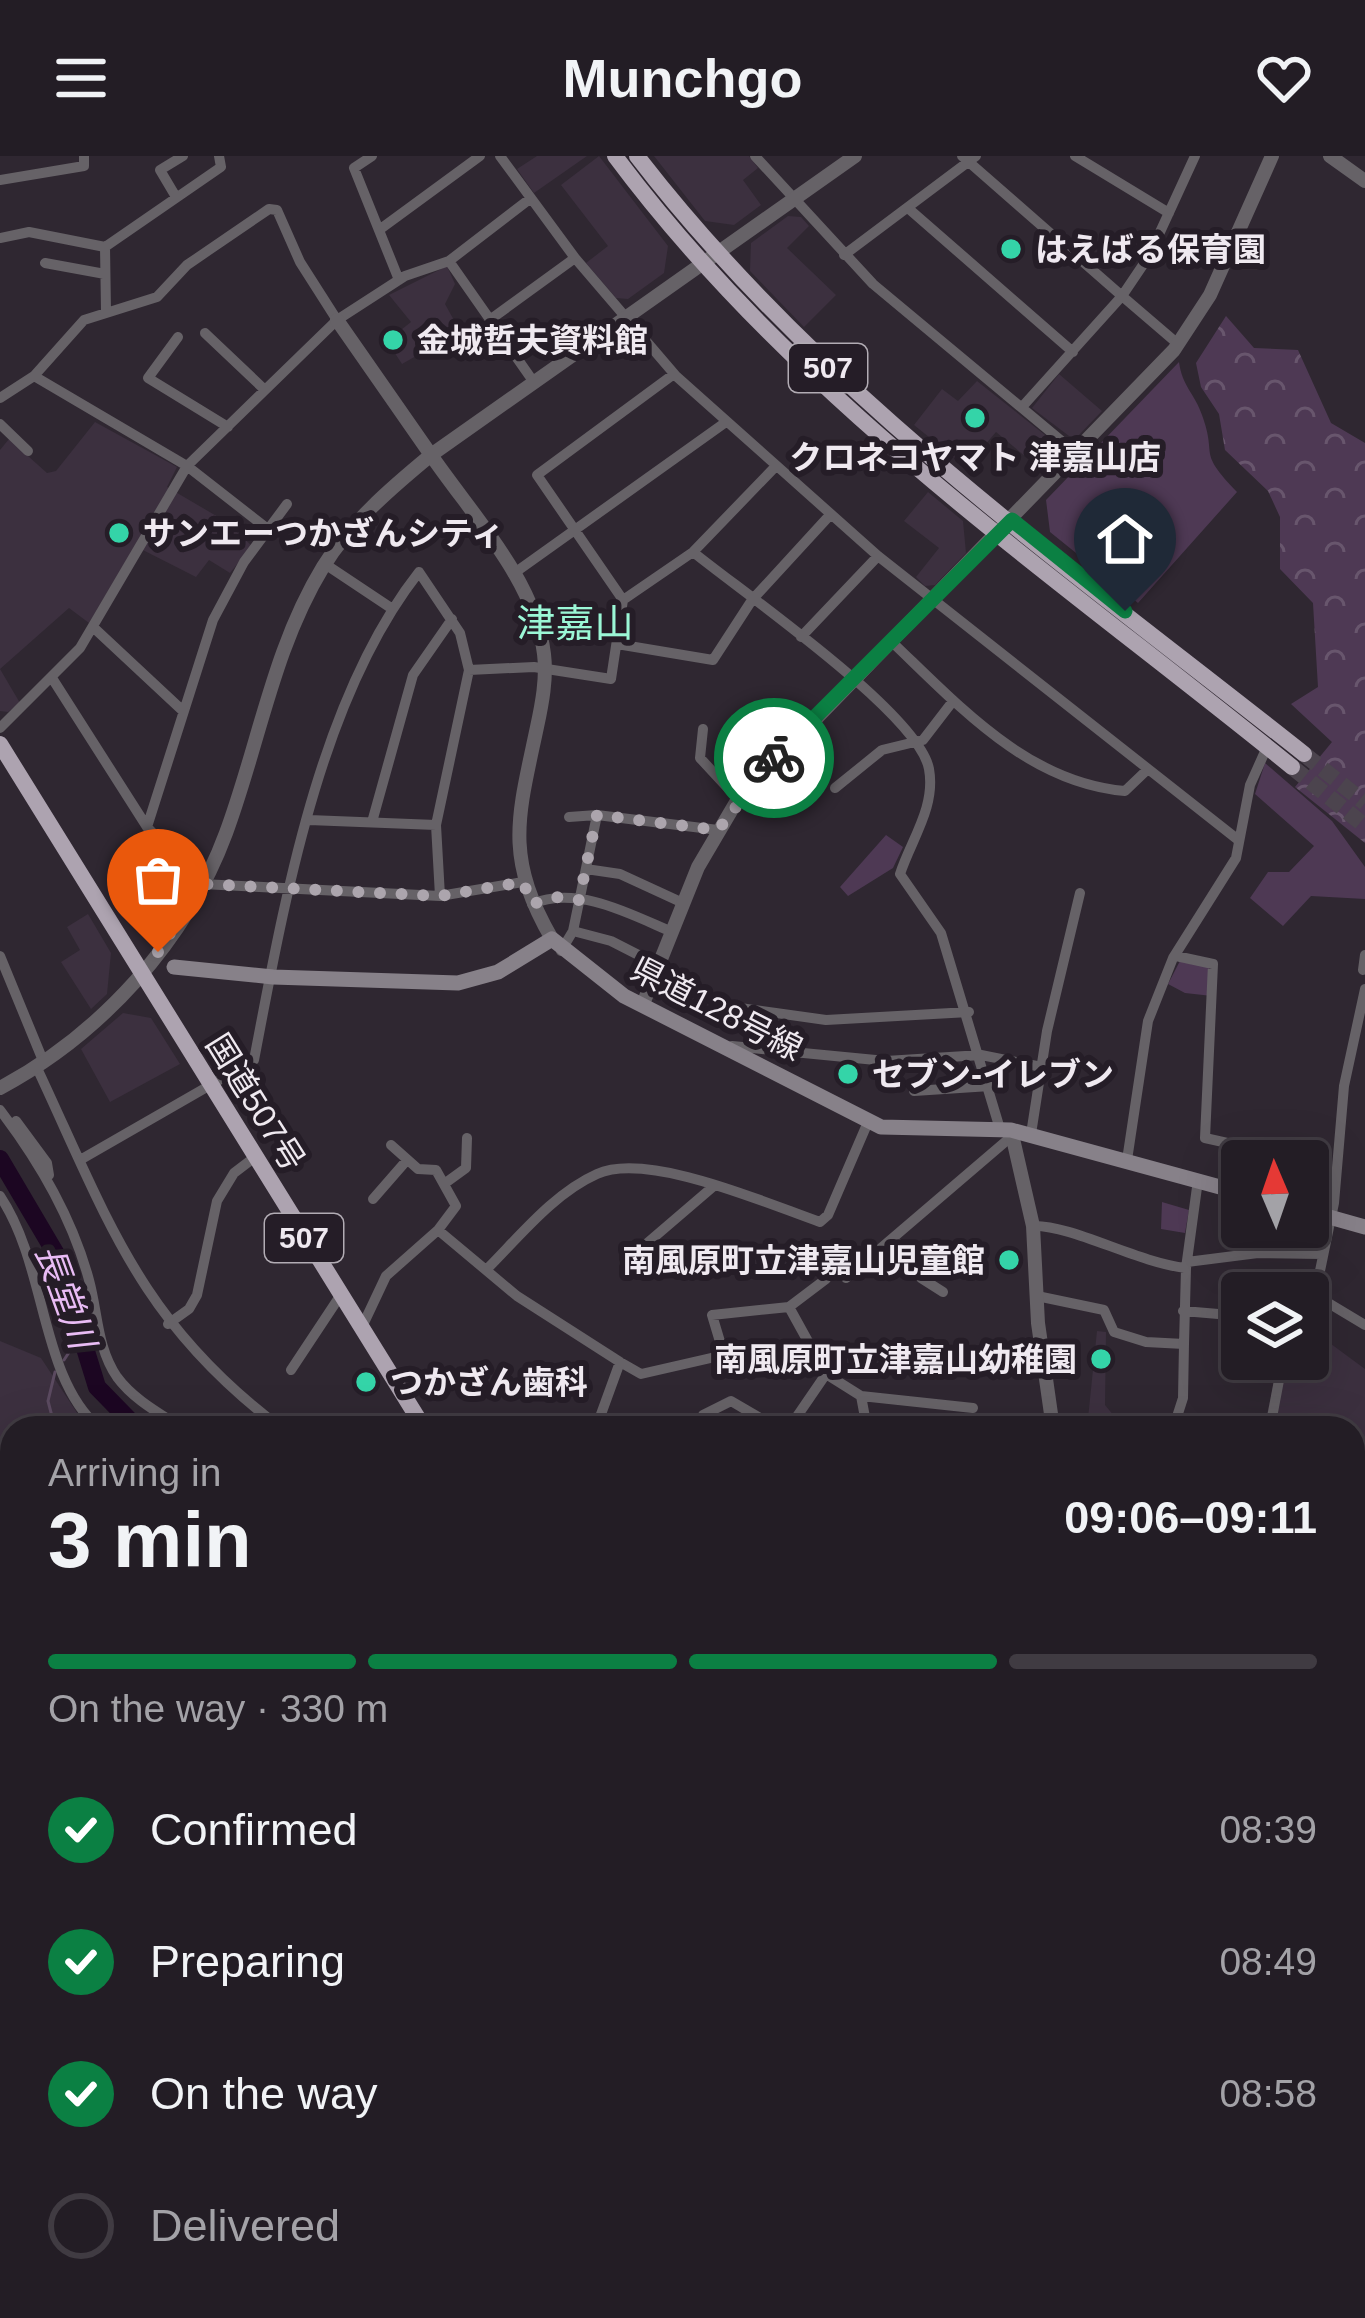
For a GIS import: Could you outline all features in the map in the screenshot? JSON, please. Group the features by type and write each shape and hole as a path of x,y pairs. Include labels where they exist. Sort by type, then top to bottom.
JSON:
{"highway":[{"name":"507","path":"615,156 837,400 1006,526 1298,760 1267,747 1006,526"},
{"name":"507","path":"637,156 708,259"},
{"name":"国道507号","path":"0,744 416,1416"}],"main road":[{"path":"174,967 273,977 458,982 498,972 557,945"},
{"name":"県道128号線","path":"557,945 643,1004 868,1122 896,1131 1030,1134 1221,1186"},
{"path":"1331,1218 1365,1226"}],"street":[{"path":"0,180 84,166 84,156"},
{"path":"176,197 160,170 183,156"},
{"path":"0,238 29,232 105,247 221,167 219,156"},
{"path":"372,156 354,168 399,280"},
{"path":"379,230 480,156"},
{"path":"500,156 575,258 674,374 878,556 1237,839"},
{"path":"755,156 844,255 934,339 1076,453"},
{"path":"164,1416 136,1397 104,1353 89,1281 47,1177 1,1100 102,1016 142,974 202,884 226,834 274,675 325,564 388,490 533,381 855,156"},
{"path":"1075,156 1169,213"},
{"path":"1022,407 1122,296 1195,156"},
{"path":"643,1004 683,903 738,800 936,601 1178,344 1219,279 1271,156"},
{"path":"1330,156 1352,162 1365,181"},
{"path":"844,255 969,158 1178,344"},
{"path":"0,728 52,678 93,628 187,466 337,320 399,280 449,260 531,198"},
{"path":"0,398 34,376 84,320 157,297 187,265 268,209 277,209 300,262 513,574 538,624 546,669 516,825 523,882 557,945 574,931 597,815"},
{"path":"909,209 1072,352"},
{"path":"105,247 106,311"},
{"path":"490,319 575,258"},
{"path":"449,260 533,381"},
{"path":"45,262 105,274"},
{"path":"205,333 265,390"},
{"path":"178,338 148,378 228,427"},
{"path":"469,670 546,669 611,680 623,600 537,475 674,374"},
{"path":"34,376 187,466 268,530"},
{"path":"513,574 726,422"},
{"path":"0,424 28,451"},
{"path":"623,600 693,552 775,467"},
{"path":"147,827 225,593 287,504"},
{"path":"617,644 713,660 752,600 830,515"},
{"path":"693,552 856,681 913,740 929,764 931,799 900,874 938,926 1008,1132 1033,1226 1052,1416"},
{"path":"801,637 878,556"},
{"path":"325,564 391,608"},
{"path":"80,1160 254,1060 286,892 356,678 391,608 419,572 452,619 469,670 436,825 440,896"},
{"path":"372,822 413,675 452,619"},
{"path":"93,628 183,711"},
{"path":"893,643 953,700 1058,778 1125,791 1148,769"},
{"path":"52,678 147,827 202,884 286,892 440,896 523,882"},
{"path":"836,788 882,750 923,740 953,700"},
{"path":"703,729 700,758 738,800"},
{"path":"1127,1160 1148,1021 1176,956 1225,881 1267,747"},
{"path":"569,817 597,815 718,830"},
{"path":"309,820 436,825"},
{"path":"586,869 620,874 683,903"},
{"path":"1030,1134 1080,893"},
{"path":"532,904 556,897 579,900 672,932"},
{"path":"574,931 610,941 660,966"},
{"path":"0,956 40,1066 132,1272 168,1324 234,1392 265,1416"},
{"path":"1176,956 1214,964 1204,1138 1221,1142"},
{"path":"1363,970 1365,956"},
{"path":"1318,1272 1331,1218 1344,1086 1365,989"},
{"path":"740,1008 826,1020 968,1012"},
{"path":"729,1046 844,1060 981,1055 1042,1067"},
{"path":"914,1091 990,1086"},
{"path":"486,1270 572,1188 604,1171 632,1168 716,1185 820,1222 829,1215 868,1122"},
{"path":"846,1278 895,1240 923,1207 1008,1132"},
{"path":"444,1184 466,1168 467,1138"},
{"path":"361,1329 386,1276 438,1230 456,1206 436,1170 418,1169 391,1145"},
{"path":"168,1324 189,1309 197,1295 223,1188 255,1157"},
{"path":"373,1198 407,1160"},
{"path":"1329,1168 1337,1171"},
{"path":"1177,1416 1183,1398 1186,1265 1198,1180"},
{"path":"624,1264 716,1185"},
{"path":"0,1196 34,1265 58,1368 91,1416"},
{"path":"1033,1226 1063,1229 1129,1257 1186,1265 1258,1253 1322,1254"},
{"path":"438,1230 486,1270 641,1375 724,1354 712,1315 789,1307 826,1279"},
{"path":"895,1240 921,1278 943,1292"},
{"path":"291,1370 340,1296"},
{"path":"1037,1296 1104,1310 1114,1332 1146,1342 1184,1344"},
{"path":"1329,1306 1365,1325"},
{"path":"789,1307 826,1374 861,1396 973,1408"},
{"path":"1184,1311 1221,1314"},
{"path":"601,1416 620,1362"},
{"path":"797,1416 826,1374"},
{"path":"1272,1416 1279,1380"},
{"path":"861,1396 865,1416"},
{"path":"703,1416 731,1401 757,1416"}],"shaded area":[{"path":"537,156 587,156 534,193 517,169"},
{"path":"599,156 668,246 664,273 628,299 616,298 586,263 608,246 561,185"},
{"path":"654,156 749,156 758,168 743,180 761,205 734,225 705,221"},
{"path":"788,216 801,217 809,226 787,248 836,295 804,327 750,271 751,243"},
{"path":"447,266 455,284 445,304 460,331 402,364 387,341 411,322 389,295"},
{"path":"1059,374 1102,411 1078,436 1069,436 1032,408"},
{"path":"977,381 1059,446 1059,455 1044,472 996,432 966,467 914,425 942,389 958,401"},
{"name":"サンエーつかざんシティ","path":"95,422 177,467 167,487 225,521 252,546 230,573 209,560 196,577 135,546 89,623 69,608 0,669 0,450 9,439 47,473 56,471"},
{"path":"928,492 963,521 966,553 935,585 925,586 916,577 939,548 904,521"},
{"path":"0,669 20,703 8,712 0,711"},
{"path":"88,914 111,953 107,994 91,1009 61,962 80,950 67,927"},
{"path":"123,1013 151,1018 180,1064 110,1102 81,1049"},
{"name":"南風原町立津嘉山幼稚園","path":"1097,1331 1106,1332 1105,1405 1114,1416 1088,1416"},
{"path":"0,1341 41,1358 79,1416 0,1416"},
{"path":"1329,1342 1365,1369 1365,1416 1267,1416 1274,1380 1329,1380"}],"green space":[{"path":"1226,316 1254,348 1298,350 1331,423 1365,443 1365,843 1295,787 1332,742 1291,704 1318,687 1313,603 1280,569 1280,517 1268,491 1225,450 1219,414 1201,387 1196,363"},
{"path":"1179,362 1202,415 1212,460 1237,492 1138,603 1050,532 1046,500"},
{"path":"1265,763 1332,821 1365,867 1365,899 1311,896 1283,926 1250,898 1268,872 1289,872 1314,846 1255,794"},
{"path":"886,835 903,847 893,868 848,896 840,887"},
{"path":"1181,959 1209,967 1212,996 1185,993 1168,984"},
{"path":"1162,1202 1189,1210 1185,1233 1161,1229"}],"waterway":[{"name":"長堂川","path":"0,1159 56,1254 97,1387 125,1416"},
{"path":"64,1360 79,1337"},
{"path":"52,1416 48,1401 55,1372"}],"tunnel":[{"path":"1304,754 1365,803"},
{"path":"1292,767 1365,826"}],"way so far":[{"path":"158,952 202,884 284,892 440,896 523,882 532,904 556,897 579,900 597,815 718,830 774,758"}],"place":[{"name":"はえばる保育園","path":"1011,249"},
{"name":"金城哲夫資料館","path":"393,340"},
{"name":"クロネコヤマト 津嘉山店","path":"975,418"},
{"name":"サンエーつかざんシティ","path":"119,533"},
{"name":"セブン-イレブン","path":"848,1074"},
{"name":"南風原町立津嘉山児童館","path":"1009,1260"},
{"name":"南風原町立津嘉山幼稚園","path":"1101,1359"},
{"name":"つかざん歯科","path":"366,1382"}],"district":[{"name":"津嘉山","path":"575,623"}],"route":[{"path":"774,758 1012,520 1125,611"}]}
